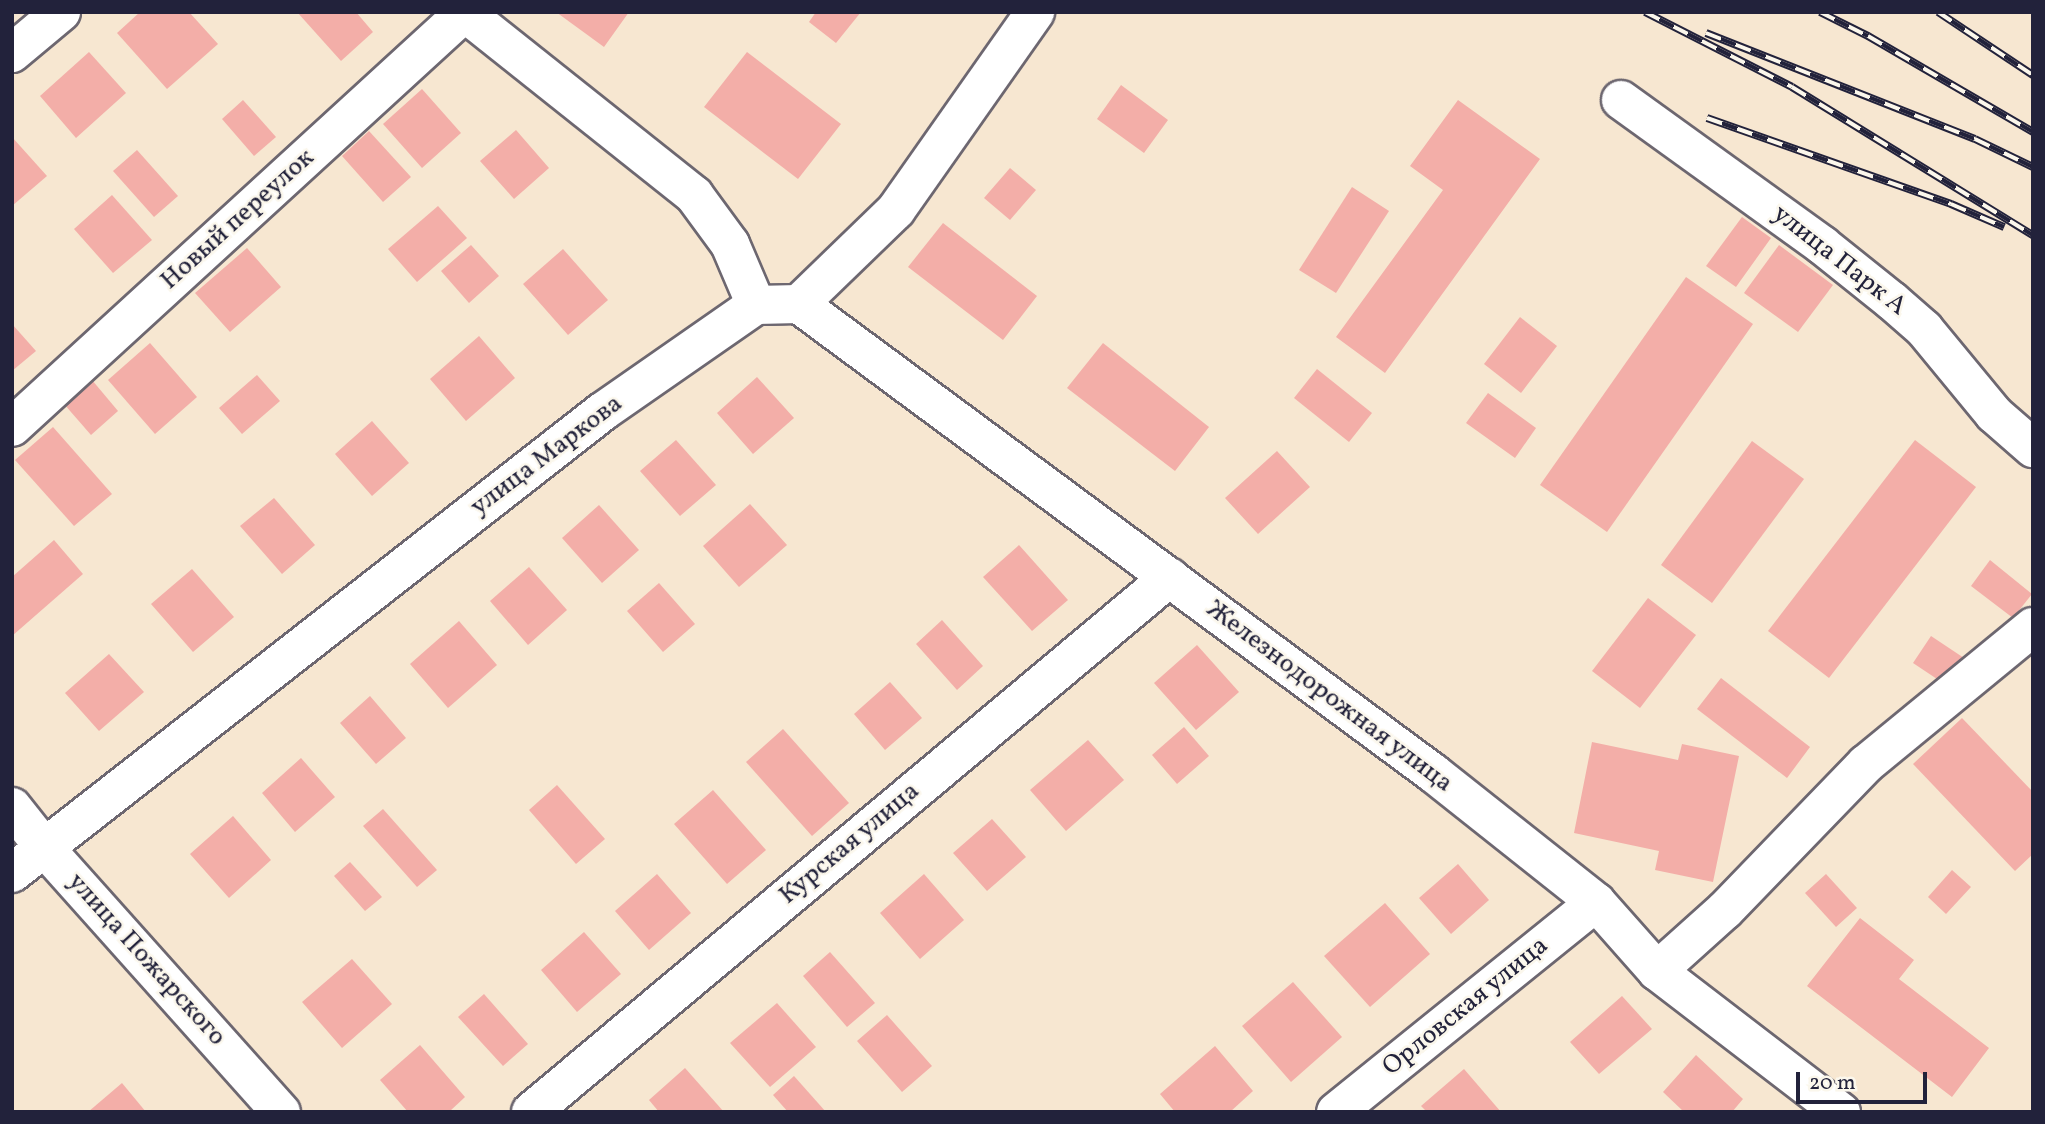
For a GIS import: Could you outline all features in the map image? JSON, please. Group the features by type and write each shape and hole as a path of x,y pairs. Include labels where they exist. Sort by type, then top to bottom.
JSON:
{"street":[{"path":"12,53 61,12"},
{"path":"464,13 694,195 730,244 756,305 799,304 895,210 1035,12"},
{"name":"Новый переулок","path":"12,426 464,13"},
{"name":"улица Парк А","path":"1621,100 1822,245 1892,301 1924,329 1994,414 2033,447"},
{"name":"Железнодорожная улица","path":"799,304 1433,773 1596,902 1657,971 1840,1112"},
{"name":"улица Маркова","path":"12,873 43,846 602,412 756,305"},
{"name":"Курская улица","path":"531,1112 1170,577"},
{"path":"1657,971 1724,910 1866,764 2033,627"},
{"name":"улица Пожарского","path":"12,807 43,846 281,1112"},
{"name":"Орловская улица","path":"1336,1112 1596,902"}],"building":[{"path":"140,12 189,12 218,44 167,89 117,33"},
{"path":"297,12 356,12 373,32 341,61"},
{"path":"556,12 629,12 604,47"},
{"path":"816,12 861,12 836,43 809,22"},
{"path":"89,52 126,93 76,138 40,96"},
{"path":"747,52 841,124 798,179 704,107"},
{"path":"1121,85 1168,120 1144,153 1097,119"},
{"path":"422,89 461,133 422,168 383,124"},
{"path":"243,100 276,137 254,156 222,119"},
{"path":"1458,100 1540,159 1385,373 1336,337 1443,190 1410,166"},
{"path":"516,130 549,168 514,199 480,161"},
{"path":"369,131 411,177 383,202 342,156"},
{"path":"12,137 47,176 12,206"},
{"path":"137,150 178,196 154,217 113,171"},
{"path":"1010,168 1036,190 1010,220 984,198"},
{"path":"1352,187 1389,211 1336,293 1299,270"},
{"path":"112,195 152,240 113,273 74,229"},
{"path":"438,206 467,238 417,282 388,249"},
{"path":"1742,217 1771,238 1736,287 1706,266"},
{"path":"943,223 1037,296 1003,340 908,267"},
{"path":"471,245 499,276 469,303 441,271"},
{"path":"1779,245 1833,285 1798,332 1744,293"},
{"path":"247,248 281,287 230,332 195,293"},
{"path":"563,249 608,300 568,335 523,284"},
{"path":"1686,277 1753,324 1607,532 1540,485"},
{"path":"1520,317 1557,346 1521,393 1484,364"},
{"path":"12,324 36,351 12,371"},
{"path":"479,336 515,378 466,421 430,379"},
{"path":"150,343 197,397 155,434 108,380"},
{"path":"1103,343 1209,427 1175,471 1067,388"},
{"path":"1317,369 1372,413 1349,442 1294,398"},
{"path":"257,375 280,401 242,434 219,408"},
{"path":"757,377 794,418 753,454 717,413"},
{"path":"92,380 118,411 91,435 64,404"},
{"path":"1488,393 1536,428 1515,458 1466,423"},
{"path":"372,421 409,463 372,496 335,454"},
{"path":"53,427 112,494 74,526 15,460"},
{"path":"676,440 716,485 680,516 640,471"},
{"path":"1915,440 1976,487 1829,678 1768,631"},
{"path":"1752,441 1804,479 1712,603 1661,565"},
{"path":"1277,451 1310,487 1258,534 1225,498"},
{"path":"274,498 315,545 282,574 240,526"},
{"path":"750,504 787,545 739,587 703,546"},
{"path":"599,505 639,550 602,583 562,538"},
{"path":"54,540 83,574 12,636 12,577"},
{"path":"1019,545 1068,600 1032,631 983,577"},
{"path":"1990,560 2032,594 2013,618 1971,586"},
{"path":"529,567 567,610 528,645 490,601"},
{"path":"192,569 234,617 193,652 151,604"},
{"path":"659,583 695,624 663,652 627,611"},
{"path":"1648,598 1696,635 1640,708 1592,671"},
{"path":"942,620 983,666 957,690 916,644"},
{"path":"459,621 497,665 448,708 410,664"},
{"path":"1931,636 1967,660 1949,687 1913,663"},
{"path":"1197,645 1239,692 1196,730 1154,683"},
{"path":"109,654 144,692 99,731 65,693"},
{"path":"1721,678 1810,747 1787,778 1697,709"},
{"path":"890,682 922,718 885,750 854,714"},
{"path":"370,696 406,738 376,764 340,723"},
{"path":"1962,718 2033,792 2033,854 2015,871 1913,764"},
{"path":"1184,727 1209,756 1177,784 1152,755"},
{"path":"783,729 849,803 812,836 746,762"},
{"path":"1088,740 1124,780 1066,831 1030,790"},
{"path":"1592,742 1678,760 1682,744 1739,756 1713,882 1655,870 1659,851 1574,833"},
{"path":"301,758 335,797 295,832 262,793"},
{"path":"557,785 605,839 576,864 529,810"},
{"path":"713,790 766,850 727,884 674,824"},
{"path":"383,809 437,870 417,887 363,826"},
{"path":"233,816 271,860 229,898 190,854"},
{"path":"992,819 1026,857 987,891 953,853"},
{"path":"350,862 382,897 365,911 334,876"},
{"path":"1458,864 1489,900 1451,934 1419,898"},
{"path":"1952,870 1971,887 1946,914 1928,897"},
{"path":"657,874 691,913 649,950 615,911"},
{"path":"924,874 964,920 920,959 880,913"},
{"path":"1826,874 1857,908 1836,927 1805,893"},
{"path":"1385,903 1430,954 1370,1007 1324,956"},
{"path":"1860,918 1914,960 1899,979 1989,1048 1952,1097 1807,986"},
{"path":"584,932 621,974 577,1012 541,970"},
{"path":"830,952 875,1003 847,1027 803,976"},
{"path":"352,959 392,1004 342,1048 302,1002"},
{"path":"1293,982 1342,1037 1291,1082 1242,1026"},
{"path":"484,994 528,1044 503,1066 458,1017"},
{"path":"1622,996 1652,1029 1599,1074 1570,1042"},
{"path":"777,1003 816,1047 770,1087 730,1043"},
{"path":"887,1015 932,1066 902,1092 857,1041"},
{"path":"420,1045 465,1097 449,1112 408,1112 380,1080"},
{"path":"1215,1046 1253,1091 1230,1112 1175,1112 1160,1094"},
{"path":"1696,1055 1743,1099 1732,1112 1684,1112 1663,1092"},
{"path":"685,1068 724,1112 659,1112 649,1100"},
{"path":"1464,1069 1501,1112 1427,1112 1421,1106"},
{"path":"794,1076 826,1112 788,1112 773,1095"},
{"path":"122,1083 146,1112 88,1112"}],"railway":[{"path":"1645,12 1792,87 2033,235"},
{"path":"1820,12 1868,36 2033,132"},
{"path":"1938,12 2033,75"},
{"path":"1706,33 1975,139 2033,167"},
{"path":"1707,118 1951,204 2004,227"}]}
